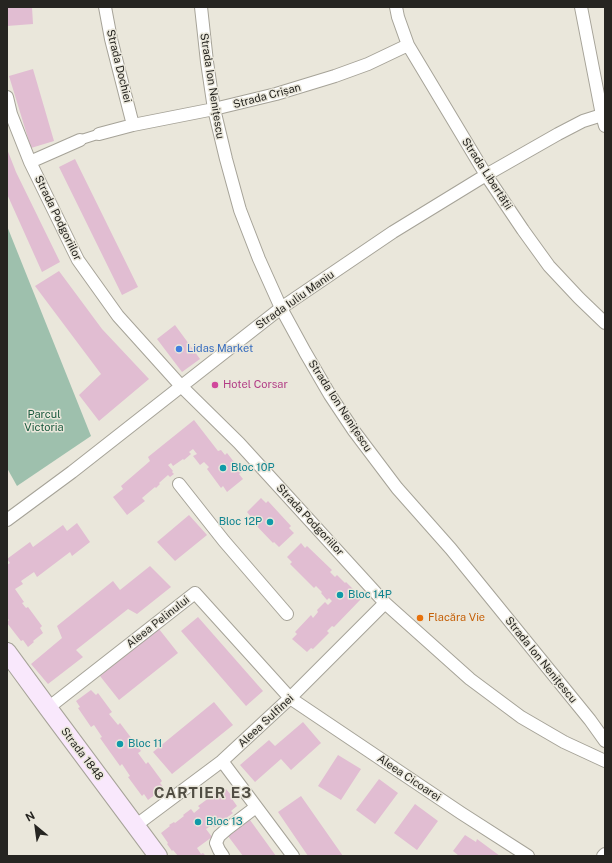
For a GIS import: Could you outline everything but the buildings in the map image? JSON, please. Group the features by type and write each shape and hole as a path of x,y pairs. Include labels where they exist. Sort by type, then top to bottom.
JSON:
{"main road":[{"name":"Strada 1848","path":"7,652 158,856"}],"street":[{"name":"Strada Dochiei","path":"105,7 133,125"},
{"name":"Strada Ion Nenițescu","path":"201,7 206,62 214,109 240,210 259,259 281,308 308,358 354,431 397,488 451,549 590,720 605,741"},
{"name":"Strada Libertății","path":"396,7 408,46 486,175 549,266 605,323"},
{"path":"581,7 604,119"},
{"name":"Strada Crișan","path":"30,162 80,140 99,134 133,125 214,109 276,94 335,76 368,64 408,46"},
{"name":"Strada Podgoriilor","path":"7,97 11,114 30,162 78,260 118,316 181,386 244,449 385,603 470,679 521,718 564,742 605,761"},
{"name":"Strada Iuliu Maniu","path":"7,520 72,472 281,308 393,232 486,175 558,134 583,121 604,119"},
{"path":"178,484 224,541 287,614"},
{"name":"Aleea Pelinului","path":"48,708 195,593 290,698"},
{"name":"Aleea Sulfinei","path":"135,826 222,761 290,698 385,603"},
{"name":"Aleea Cicoarei","path":"290,698 460,813 528,856"},
{"path":"222,761 293,856"},
{"path":"223,856 216,843 219,836 256,807"}],"green space":[{"name":"Parcul Victoria","path":"7,226 91,436 17,486 7,468"}],"place":[{"name":"Lidas Market","path":"179,349"},
{"name":"Hotel Corsar","path":"215,385"},
{"name":"Bloc 10P","path":"223,468"},
{"name":"Bloc 12P","path":"270,522"},
{"name":"Bloc 14P","path":"340,595"},
{"name":"Flacăra Vie","path":"420,618"},
{"name":"Bloc 11","path":"120,744"},
{"name":"Bloc 13","path":"198,822"}],"district":[{"name":"CARTIER E3","path":"203,793"}]}
